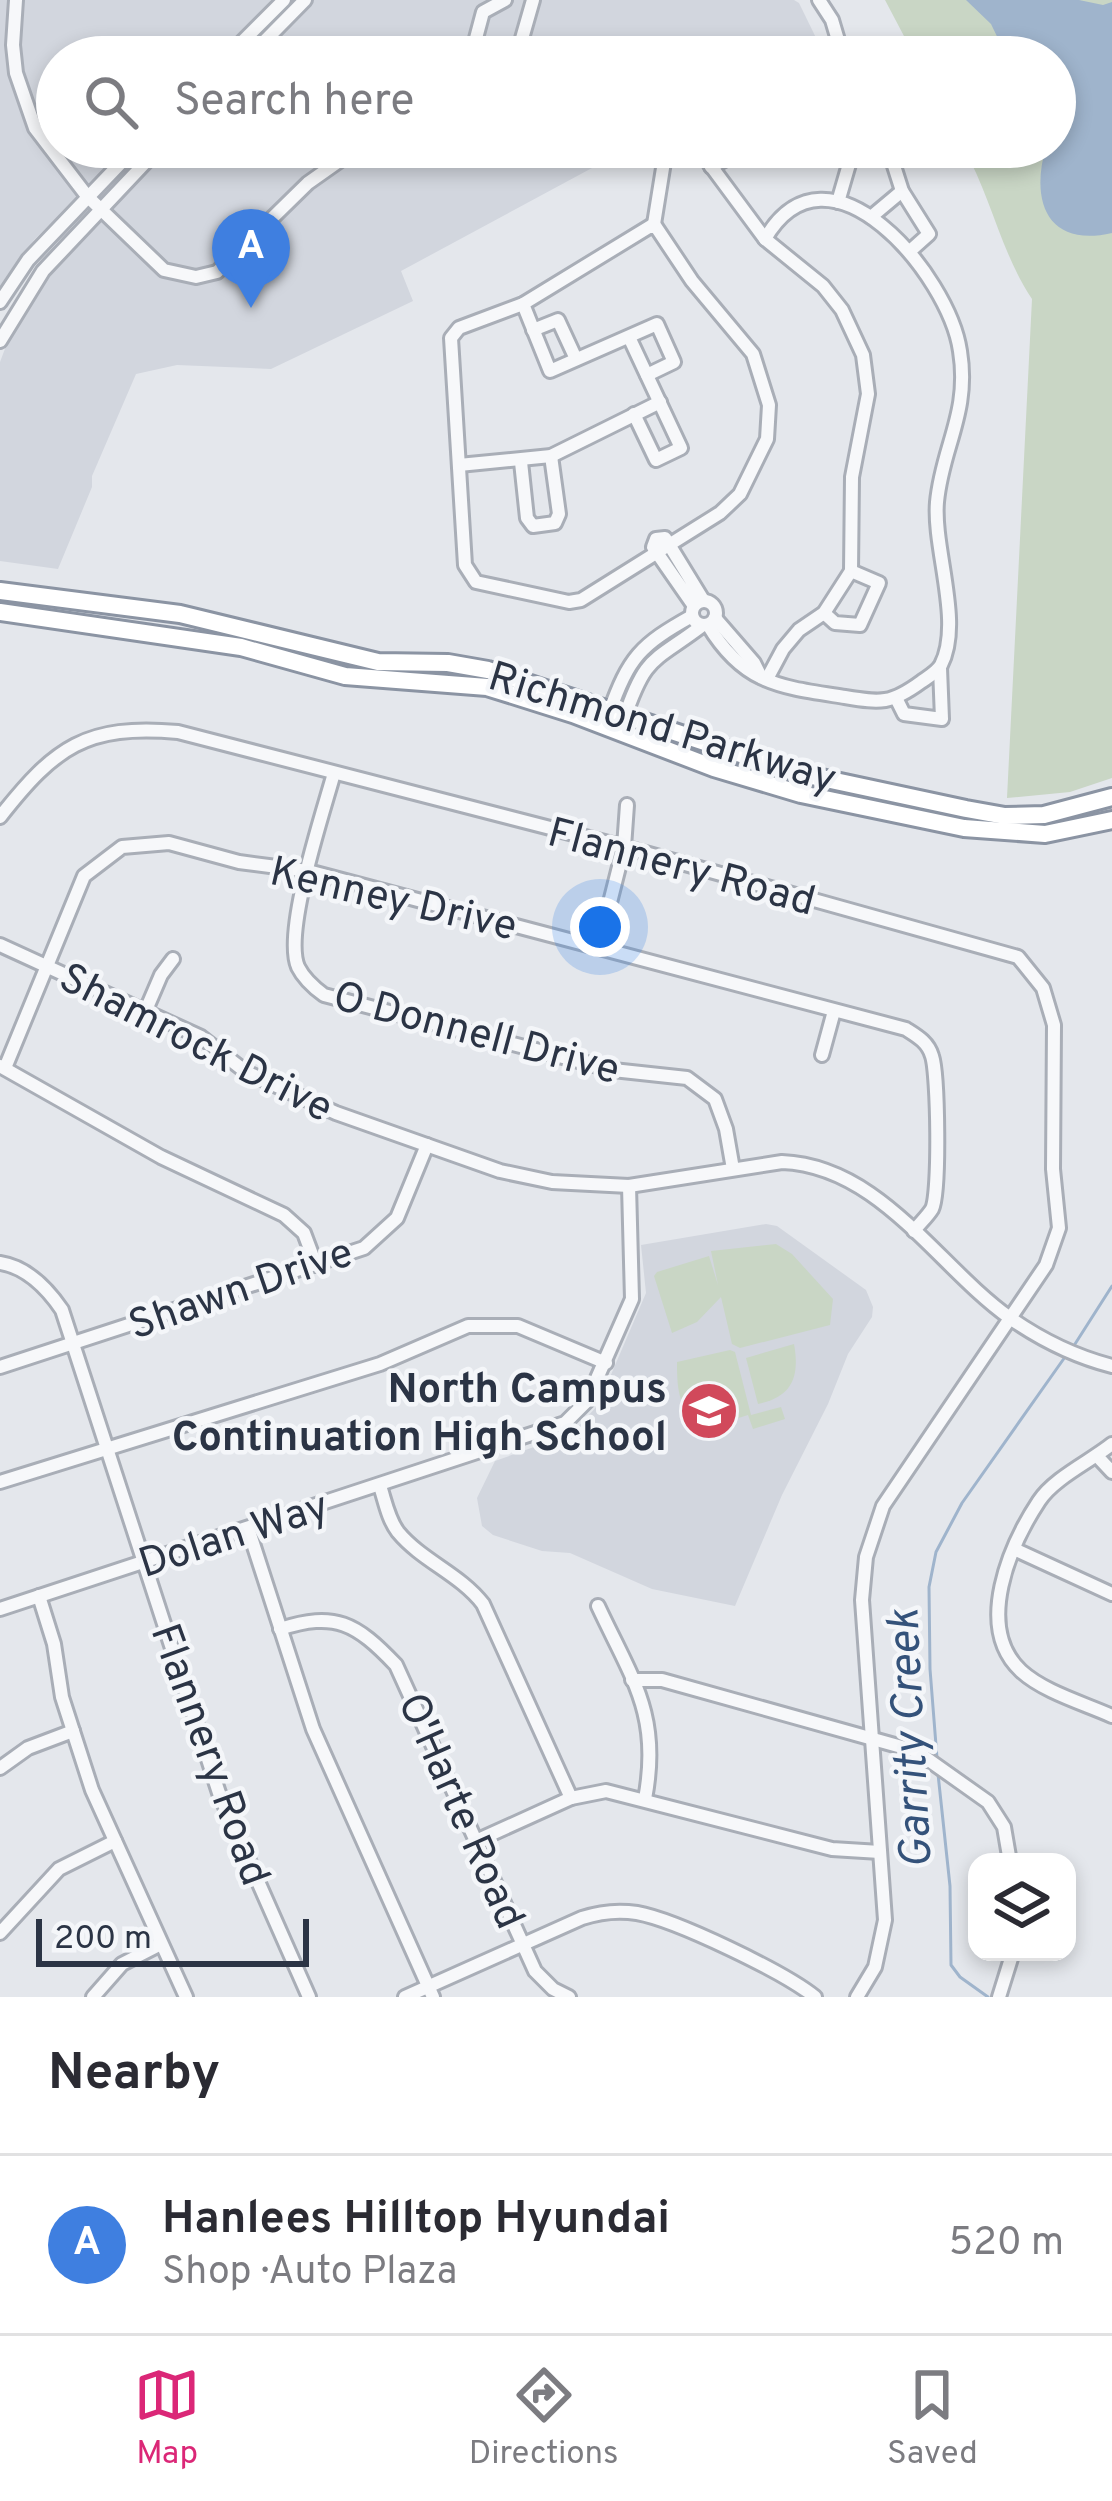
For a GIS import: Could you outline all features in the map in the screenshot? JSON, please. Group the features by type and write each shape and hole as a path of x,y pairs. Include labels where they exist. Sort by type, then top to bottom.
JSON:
{"highway":[{"name":"Richmond Parkway","path":"0,591 180,614 378,662 448,663 488,670 615,720 714,768 801,794 964,828 1045,834 1112,820"},
{"name":"Richmond Parkway","path":"0,612 242,647 361,678 488,687 798,773 1005,816 1044,815 1112,797"}],"street":[{"path":"16,0 13,45 25,105 36,128"},
{"path":"247,36 284,0"},
{"path":"270,36 305,0"},
{"path":"477,36 483,13 505,0"},
{"path":"523,36 533,0"},
{"path":"819,0 837,36"},
{"path":"65,168 99,209 164,270 196,277 211,275 329,168"},
{"path":"0,302 28,260 115,168"},
{"path":"0,341 43,271 139,168"},
{"path":"654,224 524,304 459,328 451,338 465,565 476,582 569,602 581,600 720,513 740,494 767,439 769,405 753,354 692,281 654,224 663,168"},
{"path":"712,168 765,239 823,286 842,310 862,355 868,394 852,477 851,571 824,613 799,631 764,678"},
{"path":"838,202 851,168"},
{"path":"895,168 902,191 928,234 910,251"},
{"path":"871,217 902,191"},
{"path":"765,239 782,212 793,206 819,199 838,202 871,217 910,251 950,313 963,383 957,430 937,504 948,639 940,668 942,719 904,714 897,700"},
{"path":"524,304 550,371 657,324 674,362 647,375"},
{"path":"533,330 558,320 576,359"},
{"path":"629,337 681,448 656,460 634,414"},
{"path":"459,465 551,456 659,402"},
{"path":"521,462 527,518 533,526 555,523 560,514 551,456"},
{"path":"663,548 743,671 793,689 877,703 897,700 940,668"},
{"path":"824,613 835,622 860,625 879,583 851,571"},
{"path":"615,720 623,671 634,655 703,615"},
{"name":"Flannery Road","path":"0,817 34,774 84,738 132,728 178,732 623,847 1018,957 1043,988 1054,1025 1052,1132 1059,1228 1046,1265 891,1490 870,1540 862,1600 883,1942 857,1997"},
{"name":"O Donnell Drive","path":"334,773 308,871 294,951 310,985 324,994 613,1070 687,1078 715,1099 733,1169"},
{"path":"598,946 623,847 627,806"},
{"name":"Kenney Drive","path":"2,1067 84,876 122,847 169,843 239,862 308,871 906,1029 932,1055 937,1187 933,1207 914,1232"},
{"name":"Shamrock Drive","path":"0,945 201,1037 246,1072 336,1113 528,1178 629,1186 806,1163 850,1179 1010,1318 1057,1345 1112,1366"},
{"path":"146,1010 173,959"},
{"path":"821,1054 834,1011"},
{"path":"2,1067 161,1157 284,1215 304,1233 316,1264"},
{"name":"Shawn Drive","path":"0,1367 364,1248 385,1232 408,1198 427,1145"},
{"name":"Dolan Way","path":"0,1609 565,1423 587,1401 634,1288 629,1186"},
{"name":"Flannery Road","path":"0,1263 23,1271 51,1294 73,1343 219,1793 309,1997"},
{"path":"0,1482 380,1364 478,1324 518,1327 606,1363"},
{"path":"1112,1444 1041,1498 997,1600 997,1626 1019,1670 1112,1716"},
{"path":"1096,1456 1112,1472"},
{"path":"380,1486 398,1531 471,1590 488,1613 571,1798"},
{"path":"248,1528 316,1737 431,1992"},
{"path":"1016,1550 1112,1594"},
{"path":"39,1596 92,1790 186,1997"},
{"path":"598,1606 651,1731 652,1764 645,1799"},
{"name":"O'Harte Road","path":"280,1629 309,1619 328,1619 346,1626 392,1660 523,1944 541,1978 569,1997"},
{"path":"632,1680 662,1679 908,1747 994,1810 1004,1827 1008,1853"},
{"path":"0,1768 28,1748 73,1731"},
{"path":"476,1841 571,1798 606,1791 832,1850 880,1852"},
{"path":"0,1933 55,1873 115,1840"},
{"path":"405,1997 431,1992 523,1944 613,1911 643,1914 767,1968 815,1997"},
{"path":"93,1997 122,1964 161,1944"},
{"path":"999,1997 1010,1961"}],"shaded area":[{"path":"0,0 277,0 242,36 36,36 36,168 108,168 34,240 0,291"},
{"path":"311,0 794,0 815,36 276,36"},
{"path":"145,168 592,168 401,271 413,301 271,369 177,365 136,374 58,569 0,561 0,362 35,286"},
{"name":"North Campus Continuation High School","path":"777,1226 866,1290 873,1307 782,1495 735,1606 652,1589 570,1553 542,1551 493,1535 482,1526 477,1498 495,1461 562,1437 598,1405 646,1293 641,1245"}],"green space":[{"path":"885,0 1112,0 1112,778 1070,792 1007,798 1032,299 973,168 1076,168 1076,36 904,36"},
{"path":"776,1244 792,1254 833,1299 830,1325 740,1348 732,1344 721,1297 697,1322 672,1333 654,1276 657,1272 709,1256 718,1285 711,1251"},
{"path":"794,1344 796,1366 791,1384 779,1396 758,1404 746,1358"},
{"path":"735,1352 751,1415 781,1407 785,1419 753,1429 748,1415 704,1429 689,1414 679,1392 677,1362"}],"water":[{"path":"966,0 1112,2 1112,233 1090,236 1058,227 1043,202 1042,168 1076,168 1076,36 997,36"}],"waterway":[{"name":"Garrity Creek","path":"1075,1344 1112,1286"},
{"name":"Garrity Creek","path":"937,1758 929,1587 936,1552 962,1503 1065,1357"},
{"name":"Garrity Creek","path":"938,1774 950,1886 951,1965 988,1997"}],"place":[{"name":"Hanlees Hilltop Hyundai","path":"251,308"},
{"name":"North Campus Continuation High School","path":"709,1411"}]}
